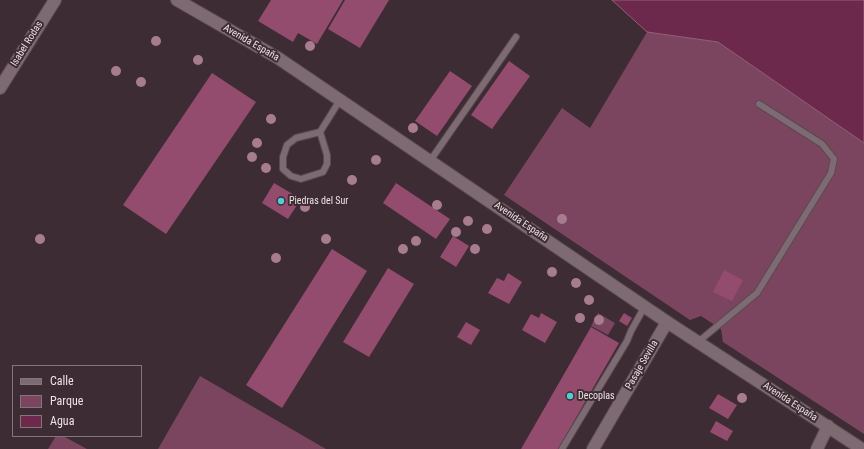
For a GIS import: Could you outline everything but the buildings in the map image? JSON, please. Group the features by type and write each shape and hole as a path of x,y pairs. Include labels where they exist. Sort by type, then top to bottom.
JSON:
{"main road":[{"name":"Isabel Rodas","path":"0,88 55,0"},
{"name":"Avenida España","path":"181,1 278,58 667,322 862,449"},
{"name":"Pasaje Sevilla","path":"594,449 667,322"},
{"path":"817,449 828,426"}],"lane":[{"path":"430,161 516,37"},
{"path":"320,132 327,155 327,164 323,172 301,179 291,176 283,169 283,157 287,145 296,138 320,132 340,100"},
{"path":"698,342 757,293 831,173 834,159 822,144 759,104"},
{"path":"562,449 628,341 631,331 645,306"}],"green space":[{"path":"647,32 718,42 864,143 864,434 723,342 721,329 701,316 690,320 504,195 562,108 590,128"},
{"path":"598,313 615,323 608,335 591,326"},
{"path":"200,376 326,449 158,449"},
{"path":"55,437 65,437 87,449 48,449"}],"water":[{"path":"612,0 864,0 864,143 718,42 647,32"}],"place":[{"name":"Piedras del Sur","path":"281,201"},
{"name":"Decoplas","path":"570,396"}]}
